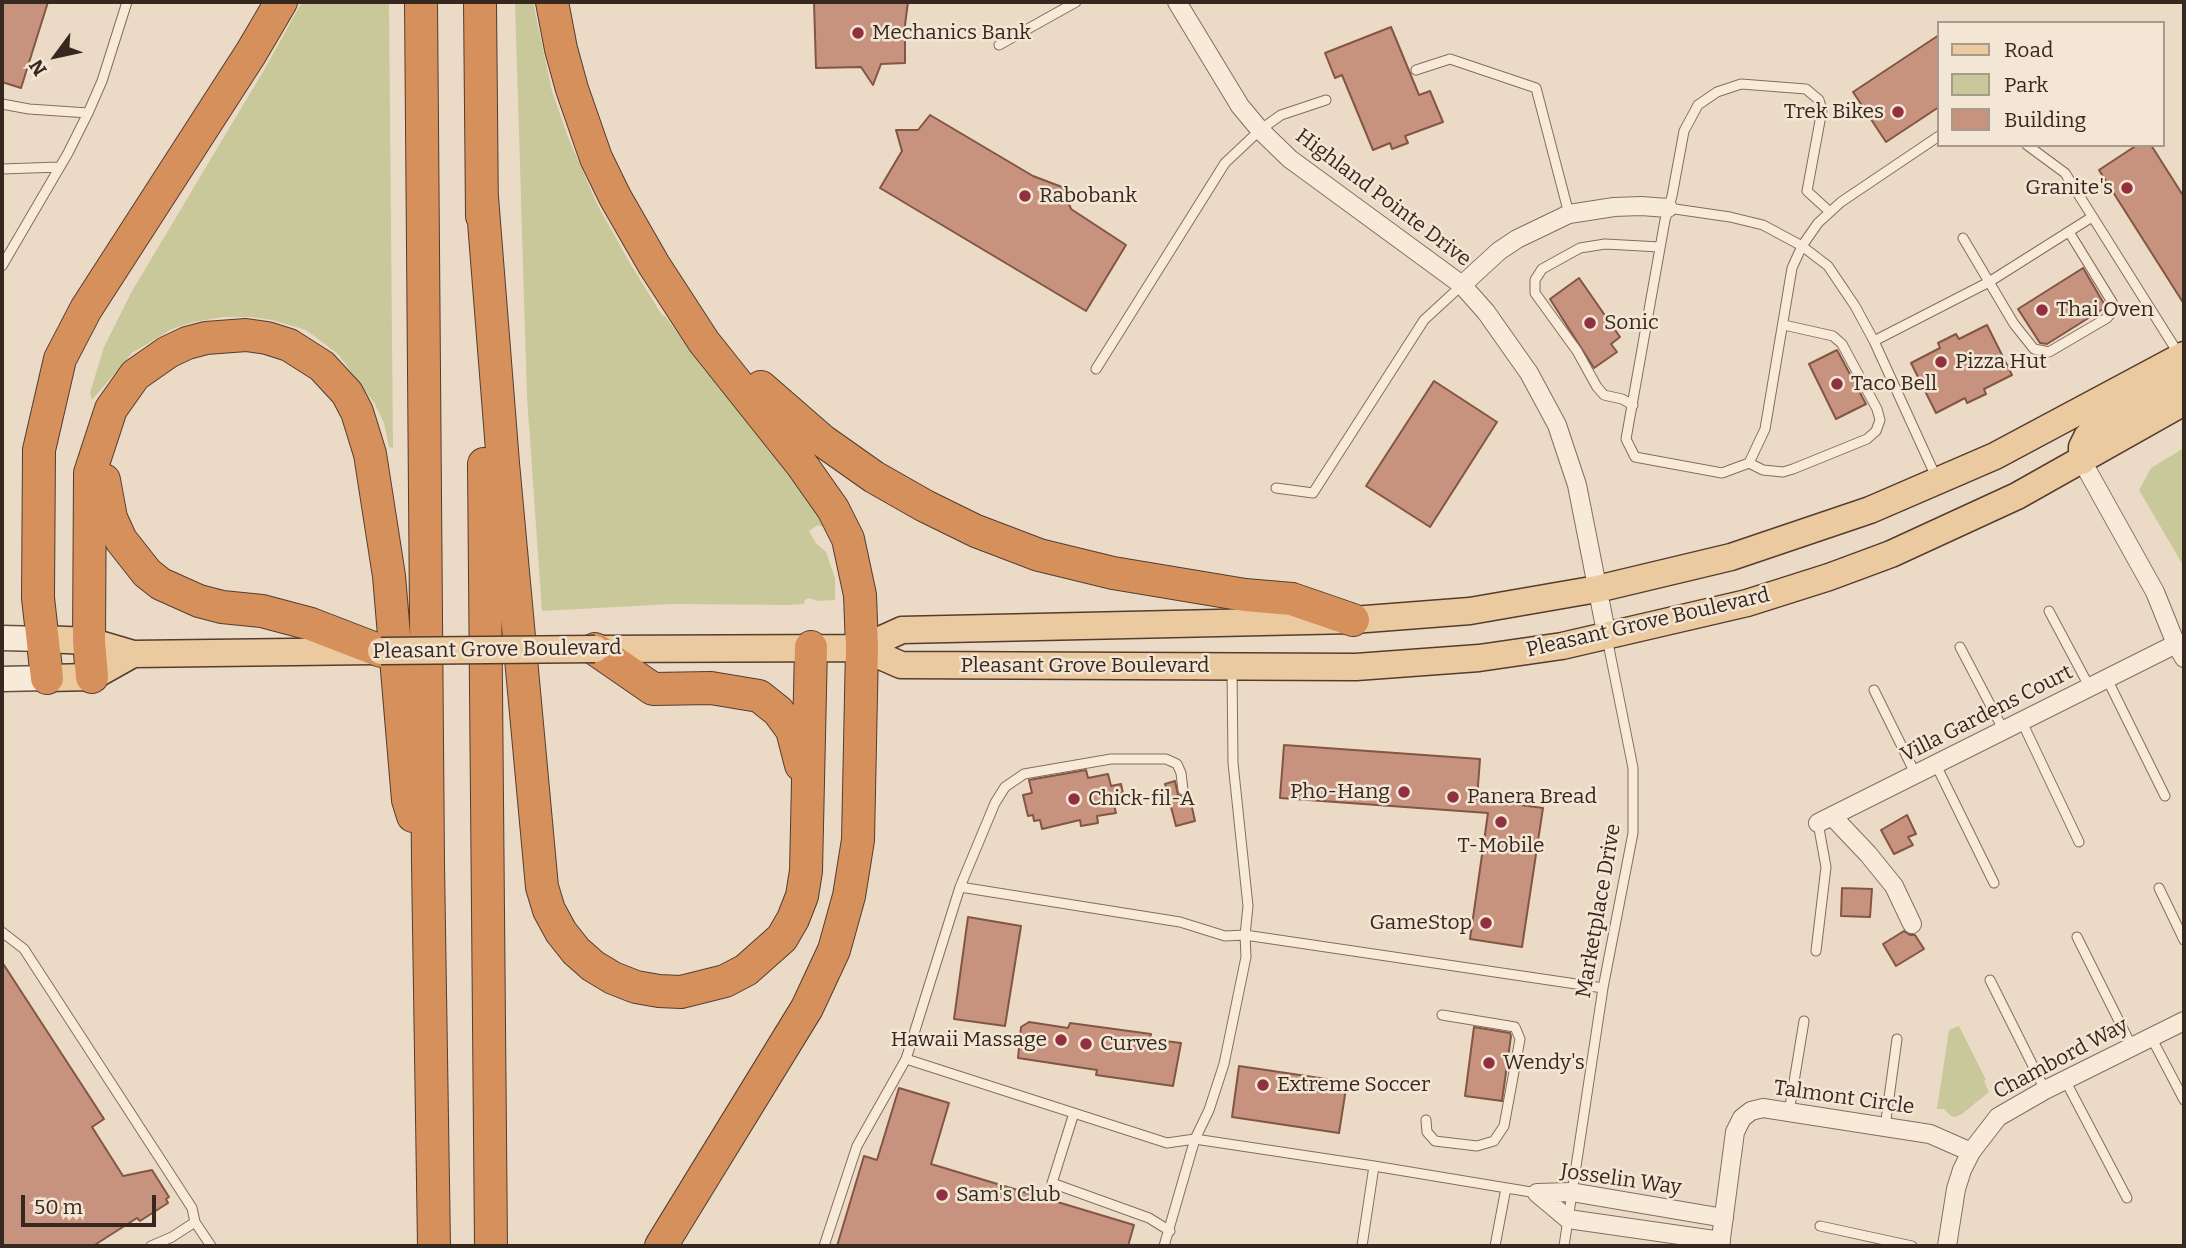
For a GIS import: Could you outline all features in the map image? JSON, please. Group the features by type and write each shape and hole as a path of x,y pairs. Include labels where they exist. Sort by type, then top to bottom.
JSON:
{"highway":[{"path":"47,678 38,598 39,450 60,359 86,309 281,2"},
{"path":"421,2 434,1246"},
{"path":"480,2 491,1246"},
{"path":"552,2 565,62 596,158 634,231 704,342 802,465 833,509 848,539 860,595 862,648 858,839 849,896 834,950 807,1008 661,1246"},
{"path":"482,197 503,463 542,887 549,911 561,932 593,966 613,978 636,986 681,992 725,981 747,970 782,938 802,896 806,871 811,647"},
{"path":"679,302 742,370 823,442 874,477 976,531 1039,555 1113,573 1245,595 1292,599 1353,620"},
{"path":"92,677 89,641 90,473 111,409 135,375 167,352 206,338 246,335 289,345 322,366 346,393 357,412 370,454 389,576 408,800 428,864"},
{"path":"97,451 111,518 121,540 147,573 181,594 199,601 222,607 262,611 314,638 382,651"},
{"path":"595,649 653,689 711,688 760,695 779,711 792,730 807,798"}],"main road":[{"path":"2082,461 2082,447 2095,429 2183,363"},
{"name":"Pleasant Grove Boulevard","path":"862,648 902,630 1353,620 1471,611 1597,589 1731,557 1870,510 1938,482 2183,363"},
{"name":"Pleasant Grove Boulevard","path":"382,651 862,648 901,665 1356,667 1479,658 1607,637 1748,603 1829,578 1959,524 2082,461 2184,402"},
{"path":"2,638 89,641 133,654 314,638"},
{"path":"2,679 92,677 133,654"}],"street":[{"name":"Highland Pointe Drive","path":"1177,2 1240,106 1260,130 1290,159 1462,285 1486,312 1528,373 1557,425 1577,485 1607,637"},
{"path":"1462,285 1499,251 1517,239 1569,214 1614,207 1668,208"},
{"path":"2082,461 2155,592 2180,651"},
{"name":"Villa Gardens Court","path":"1825,820 2107,679 2180,651"},
{"path":"1825,820 1868,853 1894,886 1912,924"},
{"name":"Chambord Way","path":"1971,1152 1998,1117 2045,1090 2184,1021"},
{"name":"Talmont Circle","path":"1720,1244 1735,1132 1742,1118 1751,1111 1763,1108 1930,1134 1971,1152"},
{"path":"1947,1246 1956,1189 1971,1152"},
{"name":"Josselin Way","path":"1537,1193 1571,1192 1724,1218"},
{"name":"Josselin Way","path":"1537,1193 1568,1219"},
{"path":"1568,1219 1720,1244"}],"lane":[{"path":"2,267 88,113 102,81 127,2"},
{"path":"999,45 1076,2"},
{"path":"1416,70 1450,59 1536,88 1569,214"},
{"path":"1829,212 1807,191 1822,110 1819,100 1806,89 1741,84 1717,92 1698,105 1684,131 1660,247 1626,439 1635,457 1722,473 1749,463 1765,429 1784,325 1791,268 1802,246 1829,212 1938,137"},
{"path":"1096,369 1225,163 1260,130 1281,115 1326,100"},
{"path":"2,104 29,109 88,113"},
{"path":"2030,147 2065,173 2183,363"},
{"path":"2,169 60,167"},
{"path":"1668,208 1730,216 1763,225 1802,246 1828,266 1855,306 1874,341 1938,482"},
{"path":"1874,341 1989,282 2092,217"},
{"path":"1963,238 2014,324 2034,349 2049,352 2107,318 2113,311 2112,302 2069,232"},
{"path":"1633,405 1604,395 1597,387 1577,351 1535,293 1535,281 1542,269 1580,248 1605,244 1660,247"},
{"path":"1276,488 1313,493 1424,320 1462,285"},
{"path":"1749,463 1763,470 1783,472 1793,469 1867,439 1876,431 1880,421 1877,409 1842,344 1833,336 1784,325"},
{"path":"2049,611 2090,688"},
{"name":"Marketplace Drive","path":"1568,1219 1602,988 1633,833 1633,768 1607,637"},
{"path":"1960,647 2004,731"},
{"path":"1164,1246 1195,1139 1209,1110 1224,1063 1246,957 1248,906 1233,762 1232,666"},
{"path":"2107,679 2165,796"},
{"path":"1874,690 1916,775"},
{"path":"2022,722 2079,842"},
{"path":"824,1246 857,1146 906,1059 960,887 995,803 1005,787 1024,775 1111,759 1166,759 1177,764 1183,790"},
{"path":"1936,765 1994,883"},
{"path":"1816,951 1826,867 1825,820"},
{"path":"960,887 1181,922 1225,936 1245,935 1602,988"},
{"path":"2159,888 2184,940"},
{"path":"2,932 24,949 192,1208 195,1222 211,1246"},
{"path":"2077,937 2132,1047"},
{"path":"1990,980 2045,1090"},
{"path":"1426,1120 1427,1132 1435,1141 1477,1146 1494,1141 1504,1126 1520,1039 1515,1027 1442,1015"},
{"path":"1789,1112 1804,1021"},
{"path":"2151,1037 2184,1100"},
{"path":"1885,1127 1897,1039"},
{"path":"906,1059 1167,1143 1195,1139 1537,1193"},
{"path":"2066,1080 2127,1198"},
{"path":"1074,1113 1052,1183 1149,1218 1170,1231"},
{"path":"1362,1246 1374,1166"},
{"path":"1495,1246 1506,1188"},
{"path":"1563,1246 1568,1219"},
{"path":"151,1246 172,1237 195,1222"},
{"path":"1820,1226 1912,1246"}],"green space":[{"path":"302,2 389,2 393,448 389,447 384,423 375,404 338,354 306,330 272,320 223,317 172,329 132,353 92,400 90,393 104,347 132,291"},
{"path":"515,2 533,2 552,91 568,137 597,204 631,265 662,315 811,502 826,528 818,525 809,531 816,543 826,552 835,578 835,600 818,601 809,598 804,604 788,605 673,604 542,611 527,397"},
{"path":"2184,448 2184,567 2139,490 2151,468"},
{"path":"1959,1026 1986,1080 1984,1081 1989,1092 1955,1117 1944,1109 1937,1109 1949,1030"}],"building":[{"path":"2,2 48,2 21,88 2,82"},
{"path":"814,2 908,2 905,63 881,64 873,85 861,67 816,68"},
{"path":"1391,27 1419,95 1430,91 1443,122 1405,136 1408,143 1392,149 1390,143 1373,150 1342,75 1335,78 1325,53"},
{"path":"1938,36 1938,108 1886,142 1853,92"},
{"path":"930,115 1033,176 1062,187 1071,209 1126,245 1086,311 880,188 902,151 896,130 918,130"},
{"path":"2134,147 2152,147 2184,197 2184,304 2099,170"},
{"path":"2083,268 2106,307 2047,344 2040,343 2018,309"},
{"name":"Sonic","path":"1579,278 1620,337 1611,344 1617,352 1594,368 1550,299"},
{"path":"1987,325 2012,375 1984,389 1986,394 1967,403 1965,398 1936,413 1911,363 1940,348 1938,343 1956,334 1959,339"},
{"name":"Taco Bell","path":"1837,350 1866,404 1836,419 1809,364"},
{"path":"1434,381 1497,422 1430,527 1366,486"},
{"path":"1284,745 1480,759 1477,799 1543,808 1522,947 1470,939 1488,813 1280,798"},
{"name":"Chick-fil-A","path":"1086,770 1088,778 1108,774 1111,786 1121,784 1125,803 1114,805 1116,813 1097,816 1098,823 1081,826 1080,820 1042,829 1040,820 1034,821 1033,815 1028,816 1023,795 1032,793 1029,780"},
{"path":"1175,781 1178,795 1183,797 1189,794 1195,821 1176,826 1165,784"},
{"path":"1907,815 1916,834 1908,837 1913,845 1894,854 1881,830"},
{"path":"1842,888 1872,889 1870,917 1841,916"},
{"path":"968,917 1021,926 1005,1026 954,1019"},
{"path":"1904,931 1915,935 1924,949 1896,966 1883,944"},
{"path":"2,962 104,1119 92,1127 123,1176 152,1170 169,1197 166,1199 168,1203 140,1221 137,1218 93,1246 2,1246"},
{"path":"1029,1022 1068,1028 1070,1023 1151,1034 1150,1039 1181,1043 1173,1086 1096,1075 1097,1070 1018,1058 1021,1027"},
{"name":"Wendy's","path":"1474,1027 1510,1033 1502,1101 1465,1096"},
{"path":"1239,1066 1347,1082 1339,1133 1232,1117"},
{"name":"Sam's Club","path":"899,1088 949,1103 931,1164 1134,1225 1128,1246 837,1246 864,1156 877,1160"}],"place":[{"name":"Mechanics Bank","path":"858,33"},
{"name":"Trek Bikes","path":"1898,112"},
{"name":"Granite's","path":"2127,188"},
{"name":"Rabobank","path":"1025,196"},
{"name":"Thai Oven","path":"2042,310"},
{"name":"Sonic","path":"1590,323"},
{"name":"Pizza Hut","path":"1941,362"},
{"name":"Taco Bell","path":"1837,384"},
{"name":"Pho-Hang","path":"1404,792"},
{"name":"Panera Bread","path":"1453,797"},
{"name":"Chick-fil-A","path":"1074,799"},
{"name":"T-Mobile","path":"1501,822"},
{"name":"GameStop","path":"1486,923"},
{"name":"Hawaii Massage","path":"1061,1040"},
{"name":"Curves","path":"1086,1044"},
{"name":"Wendy's","path":"1489,1063"},
{"name":"Extreme Soccer","path":"1263,1085"},
{"name":"Sam's Club","path":"942,1195"}]}
